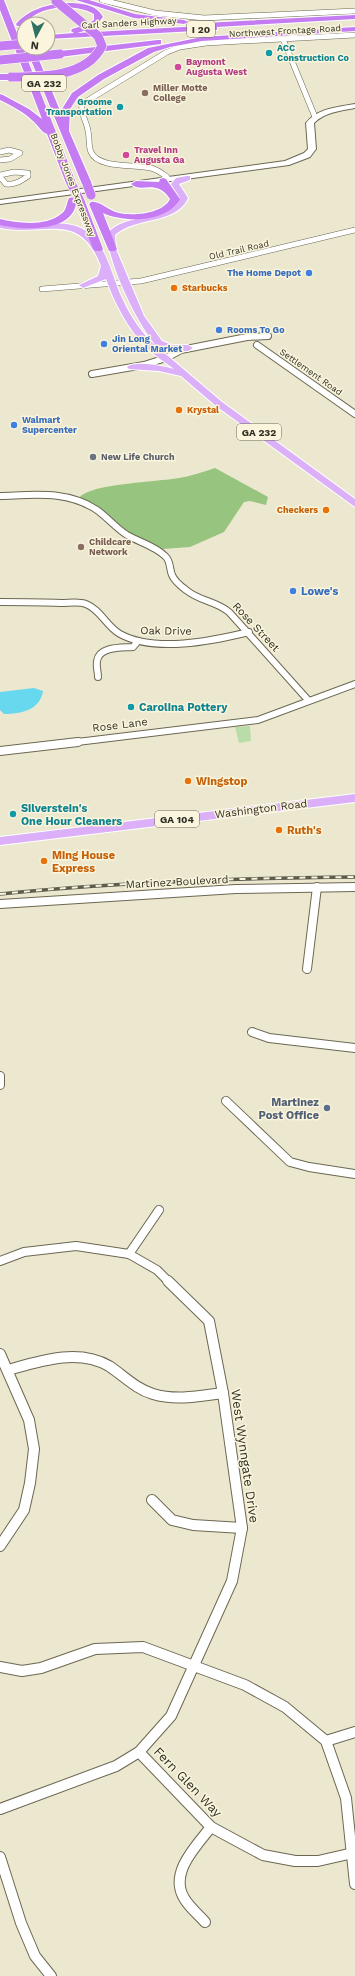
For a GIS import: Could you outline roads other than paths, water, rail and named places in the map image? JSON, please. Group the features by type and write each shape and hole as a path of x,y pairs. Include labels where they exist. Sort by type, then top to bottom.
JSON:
{"highway":[{"name":"Bobby Jones Expressway","path":"0,0 71,183 70,191 98,249"},
{"path":"9,0 16,16"},
{"path":"0,77 38,77 64,72 84,65 99,54 102,46 98,36 55,0"},
{"path":"80,0 134,16 176,22 355,17"},
{"path":"29,16 56,6 81,7 95,12 98,16 97,21 91,26 80,30 59,33"},
{"path":"0,8 8,18"},
{"path":"56,33 355,17"},
{"name":"Carl Sanders Highway","path":"56,37 355,21"},
{"path":"0,23 25,65"},
{"path":"65,131 66,109 70,100 78,92 134,58 157,48 207,38 355,28"},
{"name":"Carl Sanders Highway","path":"56,42 238,32 355,28"},
{"path":"0,60 238,32"},
{"path":"0,37 16,36"},
{"path":"0,41 16,40"},
{"path":"0,46 16,45"},
{"name":"Bobby Jones Expressway","path":"33,56 112,249"},
{"path":"0,97 29,112 38,120 55,142"},
{"path":"95,206 109,213 122,216 137,216 167,209 174,202 175,198 166,181 155,184 134,183"},
{"path":"0,222 29,226 53,222 64,217 70,210 75,199"}],"main road":[{"path":"0,199 134,183 166,181 286,162 307,155 312,149 310,123 314,117 325,112 355,106"},
{"path":"166,181 262,166"},
{"path":"0,202 134,183 152,177 155,174 152,171"},
{"path":"112,249 111,234 115,229 130,222 165,214 180,206 184,198 175,184 179,180 187,178"},
{"path":"166,181 181,196 182,202 180,206"},
{"path":"0,226 16,229 58,227 75,229 87,235 98,249"},
{"name":"Bobby Jones Expressway","path":"98,249 114,288 136,328 155,353 166,358 219,404 355,504"},
{"name":"Bobby Jones Expressway","path":"112,249 140,316 165,352 166,358"},
{"path":"87,285 102,278 105,267"},
{"path":"87,285 108,289 114,288"},
{"path":"158,343 171,348 188,348"},
{"path":"146,364 155,353"},
{"path":"132,367 160,368 187,377"},
{"name":"Washington Road","path":"0,841 355,798"}],"street":[{"path":"102,0 148,12 200,18 355,11"},
{"name":"Northwest Frontage Road","path":"166,181 161,171 152,168 104,162 93,155 88,130 81,108 84,102 174,49 206,43 355,35"},
{"path":"283,39 314,117"},
{"path":"0,152 9,150 20,153 10,159 0,160"},
{"name":"Northwest Frontage Road","path":"129,165 152,171 166,181"},
{"path":"24,172 28,176 14,185 9,185 6,184 0,176 4,173 24,172"},
{"name":"Old Trail Road","path":"114,288 126,283 184,272 354,231"},
{"path":"42,289 87,285"},
{"path":"92,374 146,364 166,358 178,351 188,348 247,337 268,336"},
{"name":"Settlement Road","path":"257,345 355,414"},
{"name":"Rose Street","path":"0,496 55,494 80,500 99,511 120,531 164,555 170,561 172,576 179,584 200,599 219,604 249,632 308,700"},
{"name":"Oak Drive","path":"0,602 84,603 96,608 118,632 138,641 150,643 188,642 226,638 249,632"},
{"path":"98,677 97,660 101,653 106,650 133,647 138,641"},
{"name":"Rose Lane","path":"0,751 258,720 308,700 355,684"},
{"path":"307,968 317,887"},
{"name":"Martinez Boulevard","path":"0,904 236,889 355,887"},
{"path":"252,1032 269,1038 355,1048"},
{"path":"0,1076 0,1085"},
{"path":"226,1101 290,1162 309,1167 355,1174"},
{"path":"129,1254 159,1210"},
{"name":"West Wynngate Drive","path":"0,1261 24,1252 76,1246 129,1254 157,1270 209,1321 224,1393 242,1528 232,1581 171,1716 140,1752 116,1766 0,1809"},
{"path":"0,1354 29,1420 34,1449 30,1484 24,1510 2,1540"},
{"path":"8,1370 39,1361 70,1357 85,1358 102,1362 116,1370 143,1390 162,1396 187,1398 224,1393"},
{"path":"152,1500 172,1520 193,1525 242,1528"},
{"path":"0,1667 22,1671 42,1668 95,1649 143,1647 193,1667 245,1685 285,1707 326,1741 346,1798 353,1853 355,1884"},
{"path":"326,1741 355,1732"},
{"name":"Fern Glen Way","path":"140,1752 211,1827 263,1855 294,1861 318,1861 353,1853"},
{"path":"205,1922 184,1898 180,1884 181,1870 211,1827"},
{"path":"0,1857 21,1922 35,1956 51,1976"}],"water":[{"path":"34,688 43,691 38,703 34,707 23,712 10,714 4,714 0,710 0,692"}],"railway":[{"path":"0,894 89,886 177,881 355,877"}],"place":[{"name":"ACC Construction Co","path":"269,53"},
{"name":"Baymont Augusta West","path":"178,67"},
{"name":"Miller Motte College","path":"145,93"},
{"name":"Groome Transportation","path":"120,107"},
{"name":"Travel Inn Augusta Ga","path":"126,155"},
{"name":"The Home Depot","path":"309,273"},
{"name":"Starbucks","path":"174,288"},
{"name":"Rooms To Go","path":"219,330"},
{"name":"Jin Long Oriental Market","path":"104,344"},
{"name":"Krystal","path":"179,410"},
{"name":"Walmart Supercenter","path":"14,425"},
{"name":"New Life Church","path":"93,457"},
{"name":"Checkers","path":"326,510"},
{"name":"Childcare Network","path":"81,547"},
{"name":"Lowe's","path":"293,591"},
{"name":"Carolina Pottery","path":"131,707"},
{"name":"Wingstop","path":"188,781"},
{"name":"Silverstein's One Hour Cleaners","path":"13,814"},
{"name":"Ruth's","path":"279,830"},
{"name":"Ming House Express","path":"44,861"},
{"name":"Martinez Post Office","path":"327,1108"}]}
